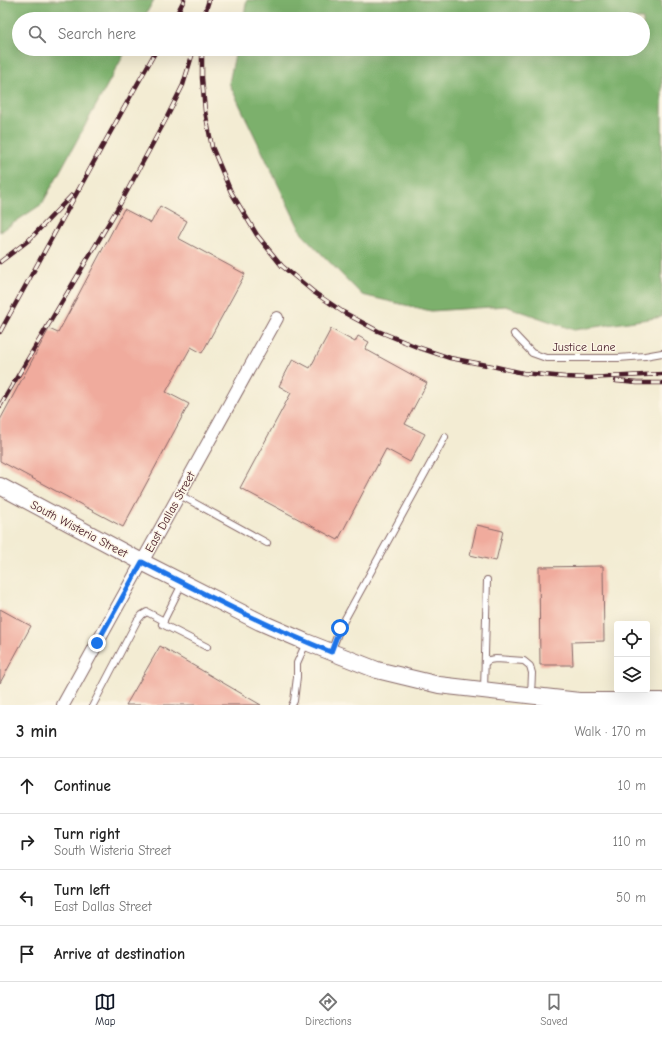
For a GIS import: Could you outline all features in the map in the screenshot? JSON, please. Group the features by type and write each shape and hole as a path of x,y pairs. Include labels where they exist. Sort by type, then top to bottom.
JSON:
{"street":[{"name":"East Dallas Street","path":"63,705 277,318"},
{"name":"South Wisteria Street","path":"0,486 142,562 260,622 377,670 439,685 579,701 662,701"}],"lane":[{"name":"Justice Lane","path":"514,334 532,353 546,358 618,358 662,353"},
{"path":"331,652 340,628 445,437"},
{"path":"180,494 267,543"},
{"path":"484,690 488,580"},
{"path":"183,583 162,624 207,647"},
{"path":"93,705 137,621 142,615 147,612 164,621"},
{"path":"292,705 298,677 298,663 306,642"},
{"path":"485,663 489,660 496,659 524,661 530,666 532,673 531,695"}],"green space":[{"path":"0,0 154,0 147,12 12,12 12,56 123,56 42,204 0,232"},
{"path":"247,0 662,0 662,317 574,330 506,306 431,311 362,295 302,234 229,83 235,56 650,56 650,12 244,12"}],"building":[{"path":"160,206 187,221 178,238 245,274 202,353 191,347 166,392 189,404 123,527 0,461 0,420 49,329 58,333 124,209 151,223"},
{"path":"331,329 355,342 358,336 369,342 365,349 427,383 405,424 425,434 410,462 386,449 338,540 240,488 291,393 279,386 293,359 310,368"},
{"path":"477,525 503,531 496,561 470,555"},
{"path":"603,566 604,641 572,642 573,665 540,665 539,567"},
{"path":"0,609 31,626 0,683"},
{"path":"160,646 261,705 126,705"}],"railway":[{"path":"178,12 184,0"},
{"path":"205,12 209,0"},
{"path":"0,332 153,56"},
{"path":"0,406 119,206 183,85 192,56"},
{"path":"202,56 205,111 212,147 231,192 257,235 282,266 315,293 343,312 378,331 417,347 450,358 523,373 565,377 589,378 662,374"},
{"path":"0,262 29,240 72,195"},
{"path":"616,381 662,383"}],"route":[{"path":"97,643 142,562 260,622 331,652 340,628"}]}
